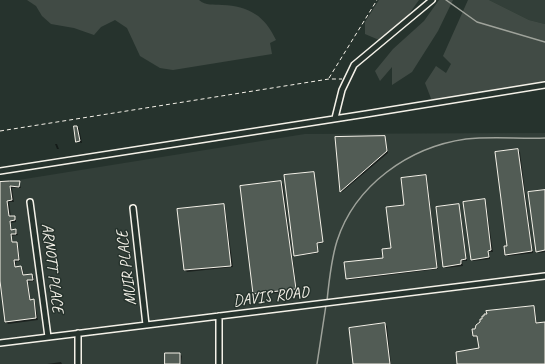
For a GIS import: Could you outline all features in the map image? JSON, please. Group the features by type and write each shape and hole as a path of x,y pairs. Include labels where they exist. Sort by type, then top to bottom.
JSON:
{"street":[{"path":"335,118 346,78 354,65 432,0"},
{"path":"0,171 545,85"},
{"name":"ARNOTT PLACE","path":"30,202 48,337"},
{"name":"MUIR PLACE","path":"133,208 146,325"},
{"name":"DAVIS ROAD","path":"0,342 545,276"},
{"path":"219,316 219,364"},
{"path":"78,333 78,364"}],"path":[{"path":"329,79 378,0"},
{"path":"0,131 329,79 346,78"}],"shaded area":[{"path":"27,0 199,0 207,4 232,6 248,10 267,25 276,40 270,43 272,54 173,70 160,68 140,56 127,28 115,20 101,27 94,35 74,28 51,24 42,16 36,6"},
{"path":"379,0 419,0 403,22 379,40 365,34 365,22"},
{"path":"439,0 453,0 438,31 412,72 392,85 392,67 380,81 375,71 393,49 424,21"},
{"path":"468,0 489,0 529,20 545,24 545,82 432,101 425,83 436,66 446,73 451,64 443,56"},
{"path":"489,0 545,0 545,24 529,20"},
{"path":"545,133 545,364 0,364 0,183 305,134"}],"building":[{"path":"74,126 77,126 80,141 76,142"},
{"path":"385,136 387,151 340,192 335,137"},
{"path":"518,149 532,251 505,255 504,246 507,246 495,152"},
{"path":"314,172 323,242 317,243 318,252 294,256 284,175"},
{"path":"426,175 437,268 346,279 344,262 383,258 382,249 391,248 386,207 404,205 401,178"},
{"path":"20,181 19,187 10,186 12,200 7,201 9,216 15,216 15,220 10,221 11,230 16,229 16,234 11,234 12,242 17,242 19,260 14,260 15,267 21,266 23,275 32,274 33,280 27,280 30,300 34,299 36,318 5,322 0,281 0,182"},
{"path":"281,181 296,289 253,294 240,186"},
{"path":"545,190 545,250 536,252 528,192"},
{"path":"485,199 491,250 488,251 489,257 471,260 463,202"},
{"path":"224,204 231,266 184,270 177,209"},
{"path":"459,204 466,259 461,260 461,264 443,267 436,207"},
{"path":"534,306 536,323 545,322 545,364 457,364 456,352 479,348 477,336 473,336 472,329 475,329 476,325 480,322 480,319 482,319 484,314 487,314 486,311"},
{"path":"385,323 390,364 353,364 349,328"},
{"path":"165,353 180,353 180,364 165,364"}],"waterway":[{"path":"446,0 477,22 545,42"},
{"path":"327,301 333,256 345,221 371,186 387,172 424,150 445,143 476,138 545,138"},
{"path":"317,364 326,305"}]}
